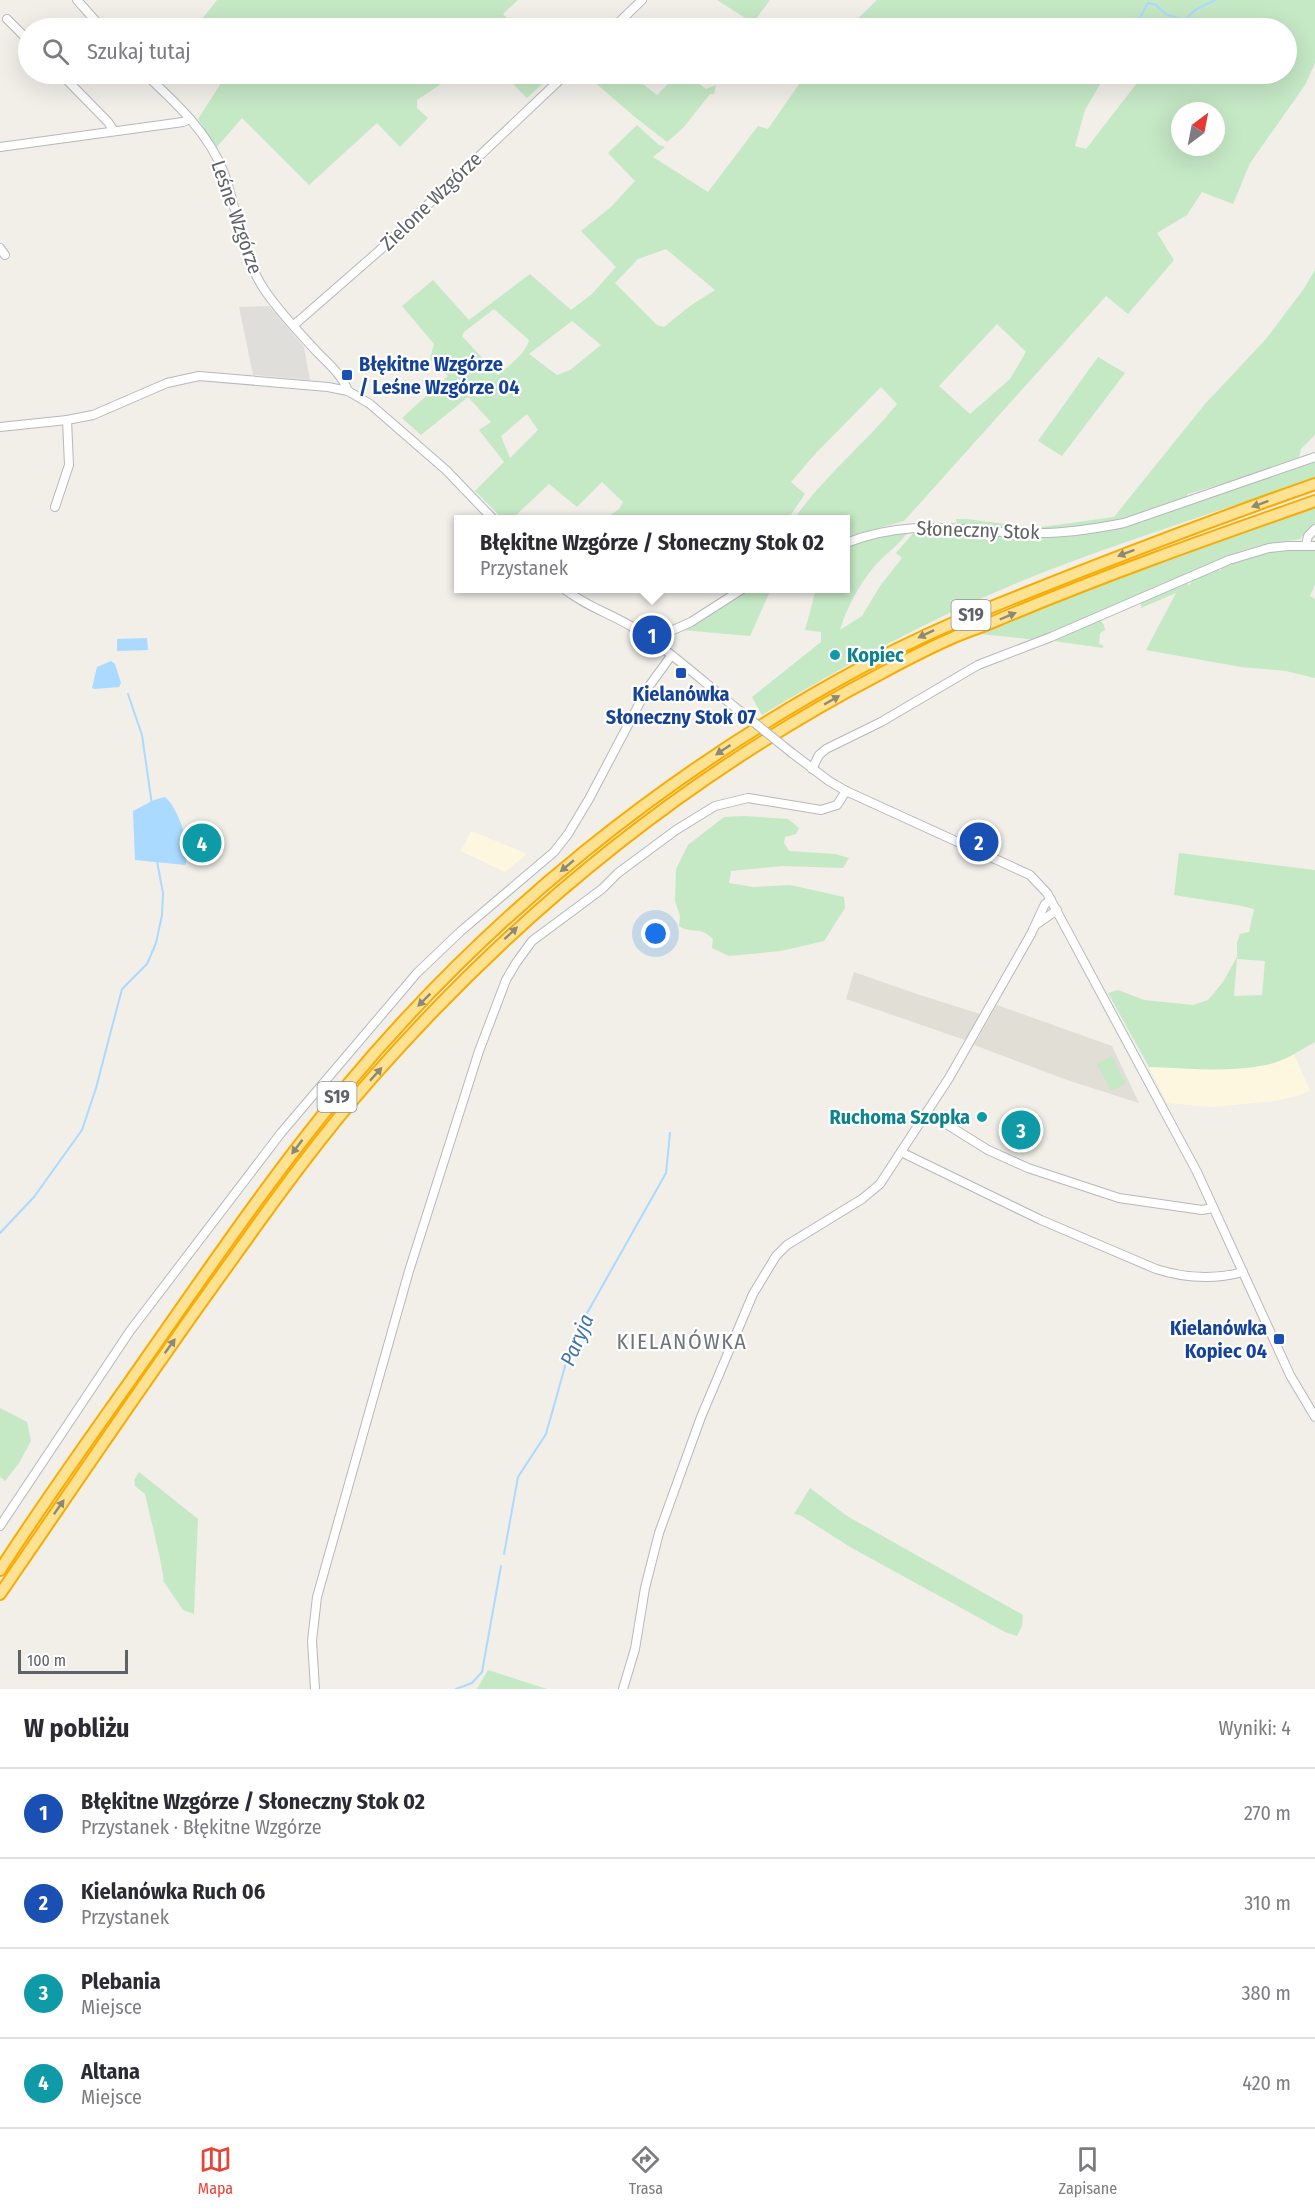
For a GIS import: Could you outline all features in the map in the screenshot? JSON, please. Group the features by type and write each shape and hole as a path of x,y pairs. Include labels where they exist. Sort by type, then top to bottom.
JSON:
{"highway":[{"name":"S19","path":"0,1569 60,1479 208,1268 346,1086 411,1013 497,928 592,846 680,778 736,741 810,696 903,646 947,624 1062,577 1315,484"},
{"name":"S19","path":"0,1594 139,1390 323,1137 369,1081 450,994 510,934 577,876 704,780 811,712 890,669 955,637 1106,576 1315,501"}],"street":[{"path":"77,0 93,18"},
{"path":"623,18 642,0"},
{"path":"8,20 18,30"},
{"path":"71,84 114,131"},
{"name":"Leśne Wzgórze","path":"155,84 190,119 206,139 225,175 253,268 263,288 339,375 348,391"},
{"name":"Zielone Wzgórze","path":"294,325 380,250 453,178 555,84"},
{"path":"0,147 183,122 190,119"},
{"path":"0,248 5,255"},
{"path":"0,427 93,415 167,383 199,376 328,387 348,391 367,402 446,470 490,515"},
{"path":"55,507 69,465 67,420"},
{"name":"Słoneczny Stok","path":"850,542 879,532 920,526 1032,533 1101,528 1315,457"},
{"path":"1306,545 1308,536 1315,529"},
{"path":"812,769 819,755 826,749 881,722 978,665 1051,637 1229,560 1269,548 1315,546"},
{"path":"570,593 651,640 812,769 846,791 1018,869 1037,881 1057,910 1179,1137 1290,1375 1315,1416"},
{"path":"651,640 691,622 736,593"},
{"path":"0,1526 126,1337 281,1133 417,973 461,931 554,852 568,834 647,689 671,656"},
{"path":"315,1689 312,1641 317,1597 409,1271 479,1051 516,963 532,942 602,890 618,873 676,830 715,806 748,798 768,800 809,810 821,810 837,805 846,791"},
{"path":"623,1689 635,1649 651,1560 666,1510 711,1393 753,1294 781,1250 862,1199 880,1184 949,1078 1036,925 1045,904 1051,900"},
{"path":"1036,925 1057,910"},
{"path":"927,1113 988,1150 1028,1168 1119,1198 1202,1210 1214,1208"},
{"path":"901,1152 1041,1220 1155,1269 1171,1274 1214,1278 1243,1272"}],"shaded area":[{"path":"269,306 304,347 310,380 253,375 239,307"},
{"path":"471,831 527,854 505,872 461,851"},
{"path":"854,972 980,1014 965,1040 846,999"},
{"path":"997,1005 1112,1046 1139,1103 1067,1080 974,1045"},
{"path":"1294,1055 1310,1090 1275,1101 1212,1107 1167,1103 1149,1067 1232,1069 1267,1065"}],"green space":[{"path":"217,0 518,0 503,14 507,18 203,18"},
{"path":"717,0 770,0 757,18 745,18"},
{"path":"877,0 1315,0 1315,63 1305,85 1250,163 1233,204 1202,192 1187,215 1157,233 1174,260 1128,314 1106,296 904,521 850,536 850,515 797,515 897,404 881,387 815,454 791,482 805,494 791,515 611,515 619,509 623,502 602,482 577,507 549,484 516,515 499,515 475,491 504,462 479,430 491,422 468,397 421,435 402,418 448,376 430,359 434,344 402,306 433,280 469,320 530,274 571,310 592,294 616,267 581,231 611,207 635,181 608,153 637,125 659,145 665,147 653,157 708,192 758,126 768,129 799,84 1100,84 1085,110 1075,146 1086,149 1136,84 1297,84 1297,18 858,18","holes":["666,249 715,290 664,327 657,325 615,283 638,259","494,309 529,340 521,355 498,375 462,336","572,321 601,345 570,370 557,375 529,354","997,324 1026,352 1010,379 970,414 939,386","527,414 538,430 510,458 501,436"]},
{"path":"441,84 417,100 417,108 428,118 400,147 377,123 309,185 242,118 216,148 198,119 220,85"},
{"path":"513,84 542,84 527,98"},
{"path":"597,84 643,84 657,95 668,84 699,84 706,89 716,85 714,94 710,94 683,128 667,142"},
{"path":"1315,270 1315,435 1301,449 1299,457 1246,477 1188,494 1186,498 1168,504 1093,525 1036,531 957,524 956,519 967,519 1034,528 1114,517 1205,404 1266,339"},
{"path":"1098,357 1125,373 1062,456 1038,441"},
{"path":"1315,460 1315,479 1121,544 1019,582 906,634 762,715 752,697 821,642 821,632 805,630 815,593 850,593 850,544 868,538 909,531 868,575 849,606 840,630 862,616 880,586 902,558 896,553 916,530 1093,532"},
{"path":"1315,507 1315,526 1310,527 1300,539 1261,545 1232,554 1037,640 980,634 1105,583"},
{"path":"1315,549 1315,585 1310,596 1315,599 1315,678 1286,671 1241,667 1146,650 1176,593 1141,608 1141,602 1187,582 1189,586 1192,580 1217,568 1220,571 1222,567 1278,550"},
{"path":"744,593 769,593 750,636 682,630"},
{"path":"1100,620 1105,630 1100,633 1099,644 1103,645 1103,648 1054,641"},
{"path":"724,817 788,819 799,828 796,834 785,837 784,843 789,851 835,854 849,858 843,868 783,866 731,871 729,883 753,887 790,885 844,897 845,908 824,941 781,951 729,956 712,948 713,939 704,932 679,926 680,916 675,901 676,869 688,845"},
{"path":"1179,853 1315,870 1315,1042 1291,1056 1265,1065 1236,1069 1149,1067 1108,993 1118,990 1144,1000 1193,1005 1208,1000 1223,982 1237,957 1237,943 1240,934 1249,932 1254,909 1174,895","holes":["1237,959 1265,961 1262,995 1234,996"]},
{"path":"1112,1056 1126,1084 1111,1091 1097,1064"},
{"path":"0,1408 27,1422 31,1441 19,1463 5,1481 0,1477"},
{"path":"139,1472 198,1519 194,1614 183,1610 164,1582 145,1494 135,1486 134,1480"},
{"path":"810,1488 847,1516 1023,1615 1022,1626 1017,1636 1005,1632 850,1547 800,1515 794,1514"},
{"path":"488,1670 547,1689 477,1689"}],"water":[{"path":"147,638 148,650 117,651 117,639"},
{"path":"111,661 115,664 121,683 119,687 92,688 97,667"},
{"path":"165,797 175,810 183,829 187,849 185,865 135,860 133,811"}],"waterway":[{"path":"1187,18 1195,10 1215,0"},
{"path":"1140,18 1148,3 1156,5 1167,15 1178,18"},
{"path":"128,694 142,735 152,805"},
{"path":"0,1233 34,1197 82,1130 96,1088 122,989 147,964 156,943 162,915 163,893 157,861"},
{"name":"Paryja","path":"504,1554 518,1477 546,1434 573,1338 666,1173 670,1133"},
{"name":"Paryja","path":"456,1689 472,1683 482,1672 501,1566"}],"place":[{"name":"Błękitne Wzgórze / Leśne Wzgórze 04","path":"347,375"},
{"name":"Błękitne Wzgórze / Słoneczny Stok 02","path":"652,635"},
{"name":"Kopiec","path":"835,655"},
{"name":"Kielanówka Słoneczny Stok 07","path":"681,673"},
{"name":"Kielanówka Ruch 06","path":"979,842"},
{"name":"Altana","path":"202,843"},
{"name":"Ruchoma Szopka","path":"982,1117"},
{"name":"Plebania","path":"1021,1130"},
{"name":"Kielanówka Kopiec 04","path":"1279,1339"}],"district":[{"name":"KIELANÓWKA","path":"682,1341"}]}
